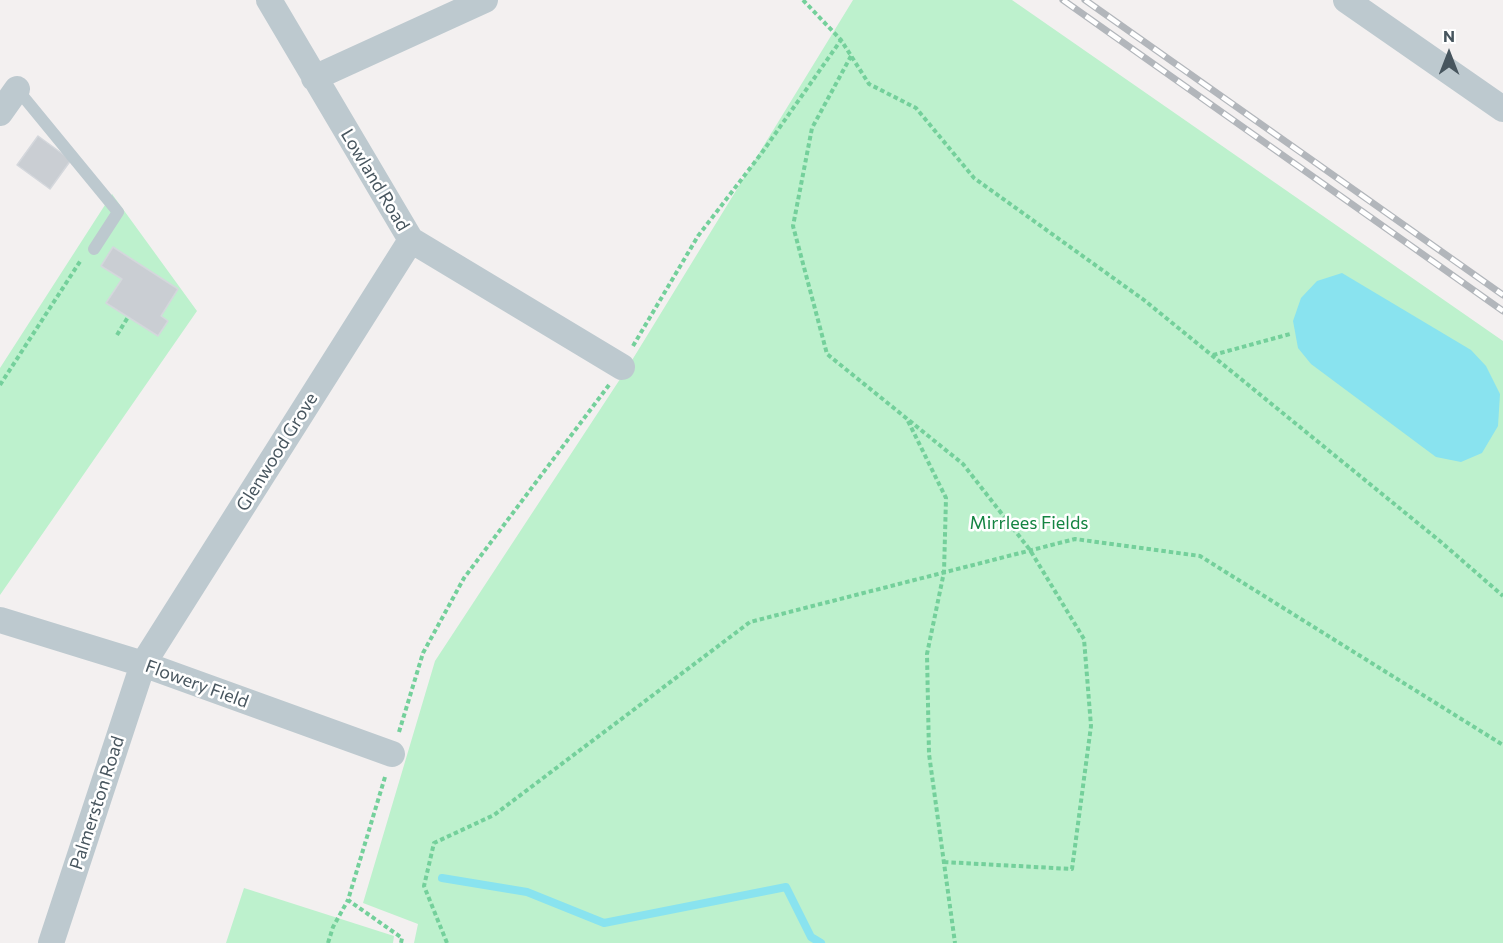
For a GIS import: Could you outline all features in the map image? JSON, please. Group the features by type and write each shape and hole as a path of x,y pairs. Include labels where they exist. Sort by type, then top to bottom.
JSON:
{"street":[{"name":"Lowland Road","path":"269,0 411,240 622,367"},
{"path":"314,78 485,0"},
{"path":"1346,0 1503,109"},
{"path":"0,113 17,89"},
{"name":"Glenwood Grove","path":"143,664 411,240"},
{"name":"Flowery Field","path":"0,620 143,664 392,754"},
{"name":"Palmerston Road","path":"51,943 143,664"}],"lane":[{"path":"17,89 118,212 94,249"}],"path":[{"path":"803,0 841,40 869,84 916,108 974,178 1144,300 1441,542 1503,596"},
{"path":"328,943 333,927 348,900 423,653 464,578 622,367 653,308 698,236 761,154 841,40"},
{"path":"851,56 812,128 793,226 827,354 963,464 1030,550 1084,639 1091,726 1072,869 943,862"},
{"path":"0,385 84,254 89,257 94,249"},
{"path":"117,335 128,317"},
{"path":"1212,356 1290,334"},
{"path":"907,418 946,498 944,572 927,654 929,754 955,943"},
{"path":"447,943 424,886 434,843 494,815 750,622 1075,538 1200,556 1503,745"},
{"path":"348,900 402,938 401,943"}],"green space":[{"name":"Mirrlees Fields","path":"853,0 1012,0 1503,341 1503,943 414,943 418,924 363,903 435,661 626,370"},
{"path":"112,194 197,311 0,595 0,368"},
{"path":"244,888 394,936 393,943 226,943"}],"water":[{"path":"1342,273 1471,350 1486,366 1500,394 1498,426 1482,453 1461,462 1436,457 1311,364 1298,348 1293,321 1301,298 1317,281"}],"building":[{"path":"38,136 71,160 50,189 17,165"},
{"path":"113,247 178,289 161,316 168,321 158,336 106,303 122,279 101,266"}],"waterway":[{"path":"442,878 527,892 604,923 786,887 811,937 821,943"}],"railway":[{"path":"1063,0 1503,311"},
{"path":"1085,0 1503,295"}]}
